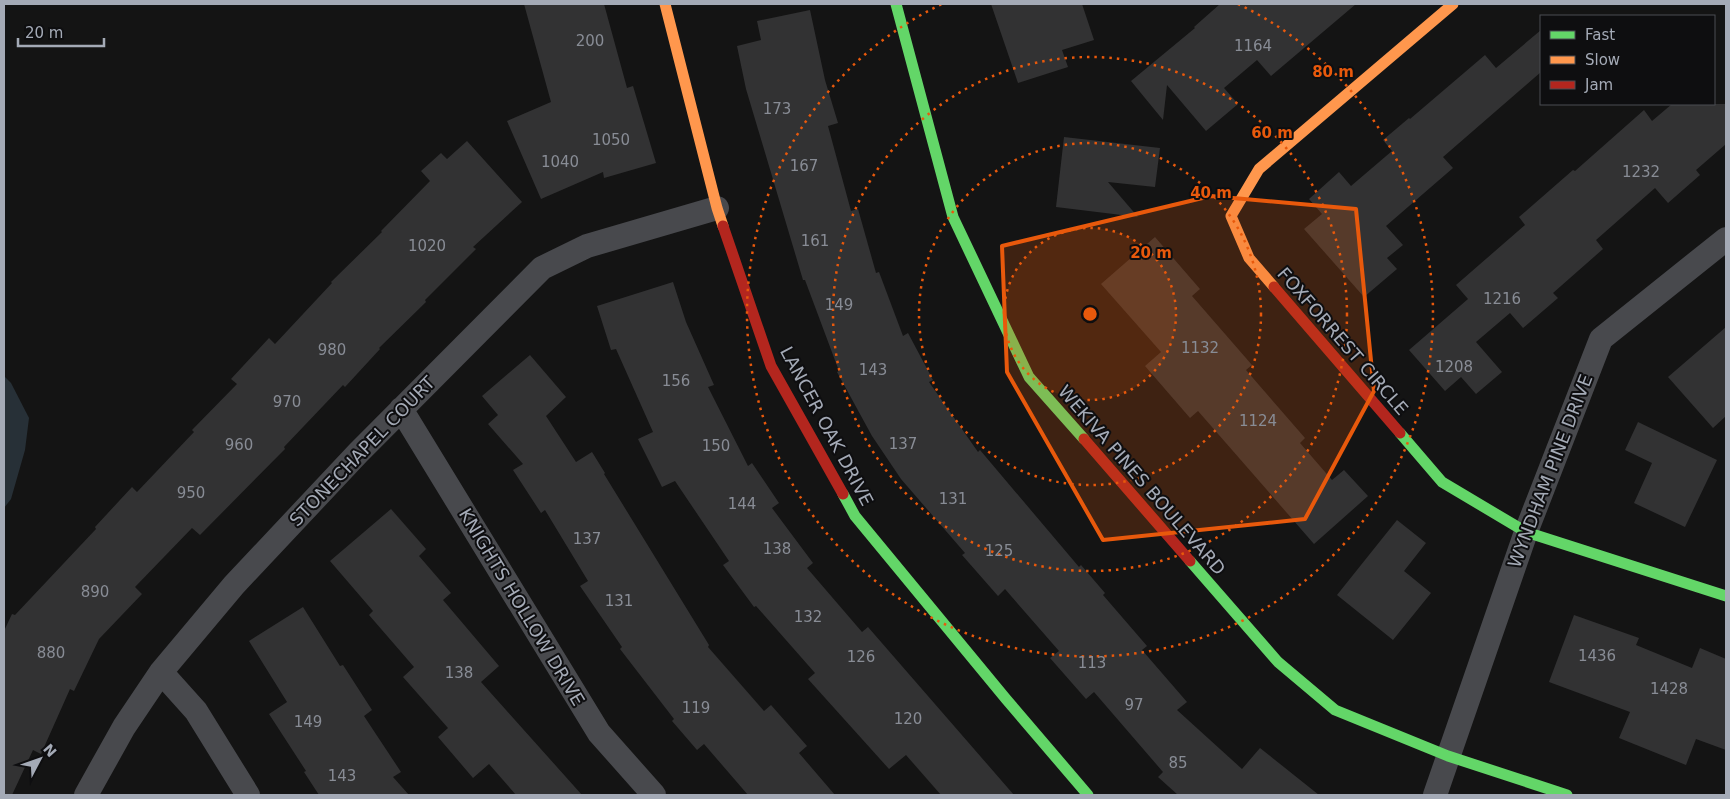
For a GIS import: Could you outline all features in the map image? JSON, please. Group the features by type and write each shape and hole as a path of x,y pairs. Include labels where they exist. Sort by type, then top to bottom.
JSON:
{"street":[{"name":"LANCER OAK DRIVE","path":"664,4 717,208 771,366 854,516 1088,795"},
{"name":"WEKIVA PINES BOULEVARD","path":"896,4 953,217 1029,376 1278,662 1335,710 1448,756 1567,795"},
{"name":"FOXFORREST CIRCLE","path":"1454,4 1259,169 1231,216 1249,258 1442,482 1526,532 1726,596"},
{"name":"STONECHAPEL COURT","path":"86,795 124,727 161,672 234,584 401,409 542,268 587,246 717,208"},
{"name":"WYNDHAM PINE DRIVE","path":"1436,795 1526,532 1601,339 1726,239"},
{"name":"KNIGHTS HOLLOW DRIVE","path":"401,409 599,734 654,795"},
{"path":"161,672 196,711 248,795"}],"highlighted area":[{"path":"1211,196 1356,209 1374,391 1305,519 1103,540 1007,372 1002,246"}],"shaded area":[{"path":"4,376 11,383 29,418 25,450 11,499 4,508"}],"building":[{"path":"524,4 604,4 627,88 633,86 656,163 604,178 603,172 541,199 507,121 551,102"},
{"path":"991,4 1082,4 1094,40 1062,50 1068,67 1018,83"},
{"path":"1220,4 1356,4 1271,76 1257,60 1224,88 1238,104 1206,131 1167,85 1163,120 1131,81 1195,28"},
{"path":"810,10 825,80 838,123 828,126 851,211 858,209 876,273 879,272 903,336 908,333 933,380 929,382 978,452 980,450 1079,567 1081,565 1105,593 1103,595 1147,646 1142,650 1187,702 1177,710 1242,769 1260,748 1319,795 1178,795 1158,777 1163,772 1094,692 1086,699 1050,658 1059,651 1005,589 998,596 962,555 965,553 901,479 872,436 837,372 839,371 805,280 803,280 746,89 737,46 761,40 757,21"},
{"path":"1540,31 1540,73 1443,157 1453,168 1386,226 1403,245 1387,258 1397,269 1364,297 1304,229 1322,214 1309,199 1339,172 1351,186 1392,151 1383,140 1485,55 1496,68"},
{"path":"1726,104 1726,144 1696,170 1700,175 1668,203 1655,188 1596,240 1603,249 1553,293 1558,298 1523,328 1510,313 1476,342 1502,372 1476,394 1461,377 1445,391 1409,350 1468,299 1456,285 1525,225 1519,217 1644,110 1652,121 1671,105"},
{"path":"1064,137 1160,148 1155,187 1108,182 1138,217 1056,207"},
{"path":"467,141 522,202 473,247 476,249 425,300 426,302 379,348 345,387 343,385 284,447 285,449 200,535 192,528 135,587 142,594 99,639 74,691 70,689 41,754 33,750 12,795 4,795 4,631 12,614 15,615 96,529 95,527 132,487 137,492 194,432 192,430 237,384 231,379 269,338 275,344 331,282 430,181 421,171 441,153 447,159"},
{"path":"1155,237 1200,289 1192,296 1252,365 1246,370 1305,438 1300,443 1332,480 1344,470 1368,496 1314,544 1198,411 1190,418 1145,366 1161,352 1101,284"},
{"path":"673,282 686,322 714,385 708,387 748,466 752,463 779,503 772,508 813,563 807,568 862,632 868,627 1014,795 941,795 906,755 889,769 808,679 815,673 756,606 754,607 723,565 729,561 675,481 662,487 638,439 653,432 616,349 611,350 597,306"},
{"path":"1726,327 1726,416 1713,428 1668,377"},
{"path":"530,355 566,397 546,416 576,462 592,452 709,645 708,647 764,711 771,705 807,746 799,753 835,795 748,795 704,744 697,750 672,721 674,719 620,649 622,647 580,586 588,581 545,510 541,513 513,470 523,464 488,424 498,415 482,396"},
{"path":"1638,422 1717,460 1685,527 1634,503 1652,463 1625,450"},
{"path":"391,509 426,549 419,556 451,593 443,600 499,666 481,682 582,795 516,795 489,764 473,778 438,737 448,728 403,677 414,667 369,615 373,611 330,561"},
{"path":"1397,520 1426,543 1404,571 1431,593 1393,640 1337,595"},
{"path":"303,607 340,666 343,665 372,710 364,716 401,772 393,777 409,795 319,795 304,772 306,771 269,714 287,702 249,641"},
{"path":"1574,615 1639,638 1636,645 1692,668 1700,648 1726,659 1726,750 1696,739 1686,765 1619,738 1630,712 1549,682"}],"traffic: fast":[{"path":"896,4 953,217 1029,377 1084,439"},
{"path":"1400,433 1442,482 1526,532 1726,596"},
{"path":"843,494 855,516 1088,795"},
{"path":"1190,561 1278,662 1335,710 1448,756 1567,795"}],"traffic: slow":[{"path":"665,4 723,226"},
{"path":"1274,287 1249,258 1231,216 1259,169 1453,4"}],"traffic: jam":[{"path":"723,226 771,366 843,494"},
{"path":"1274,287 1400,433"},
{"path":"1084,439 1190,561"}]}
